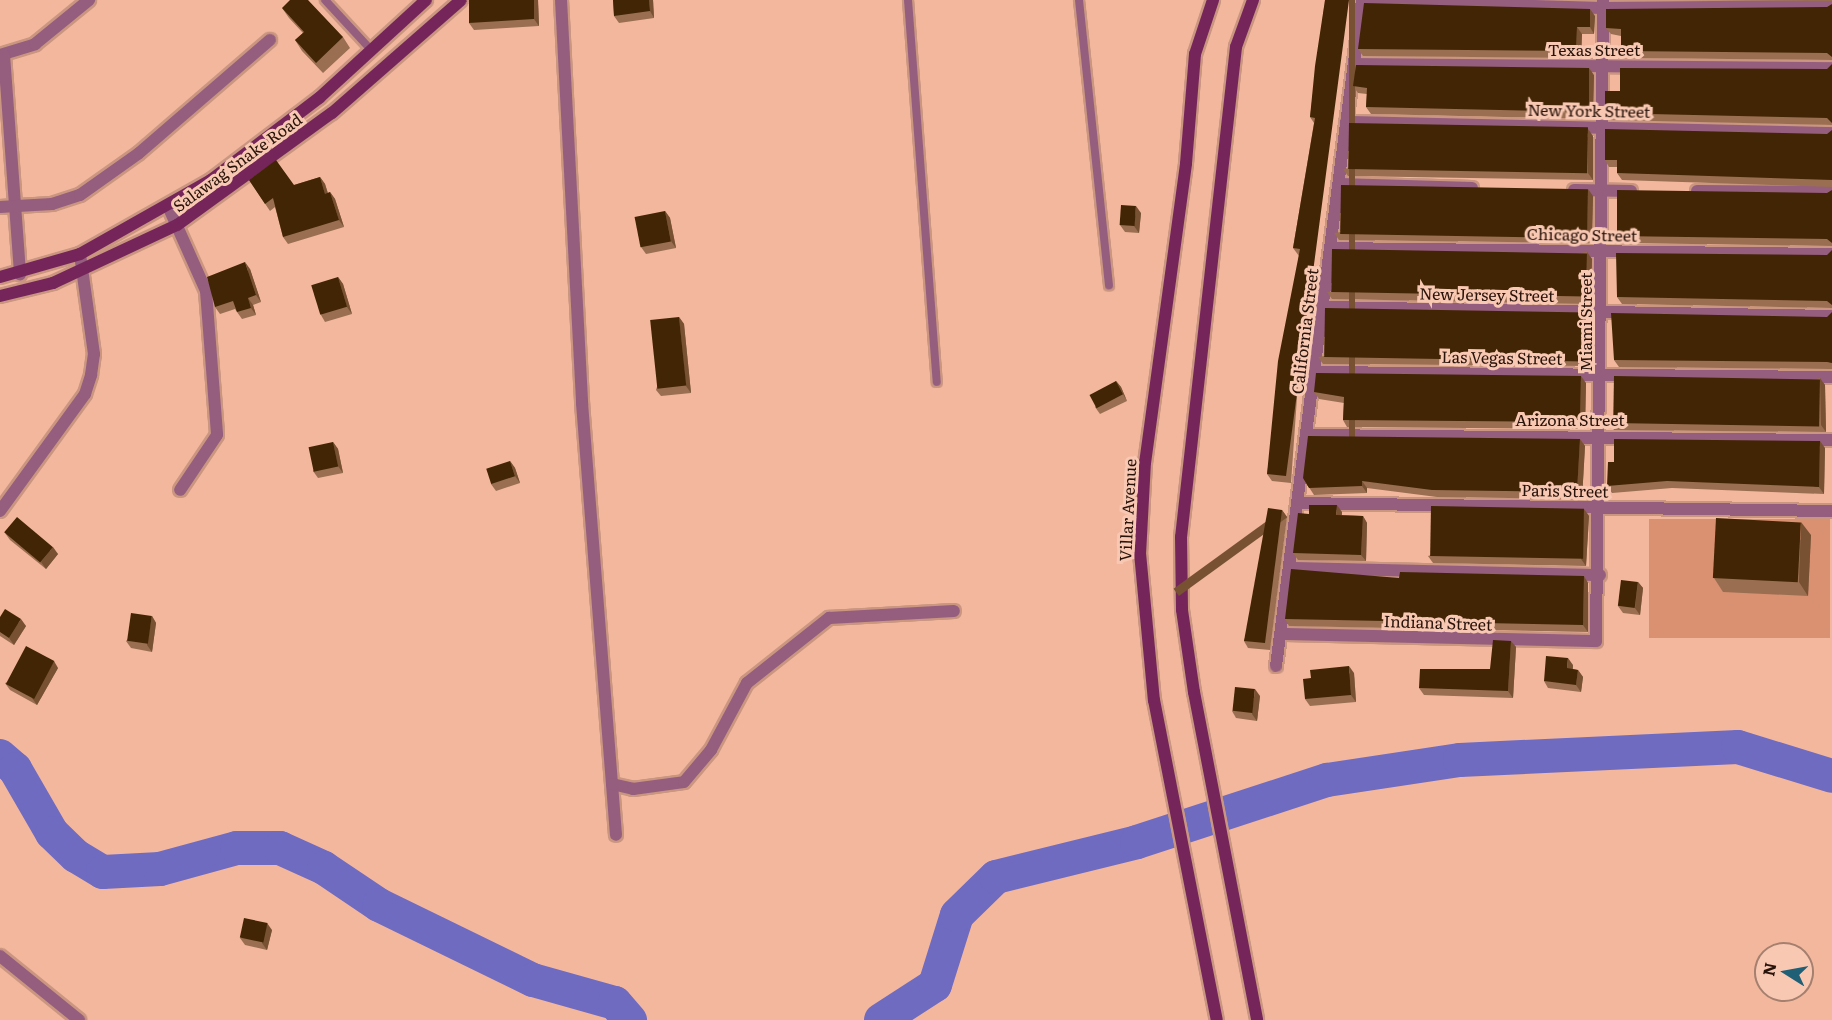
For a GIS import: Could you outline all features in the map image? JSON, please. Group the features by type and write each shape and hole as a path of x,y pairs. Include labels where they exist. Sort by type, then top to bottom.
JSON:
{"main road":[{"name":"Salawag Snake Road","path":"0,277 20,274 80,254 168,206 261,143 372,51 426,0"},
{"name":"Salawag Snake Road","path":"0,296 22,294 82,272 177,225 332,113 461,0"},
{"name":"Villar Avenue","path":"1213,0 1194,54 1186,164 1145,462 1140,553 1154,700 1217,1020"},
{"path":"1253,0 1236,47 1225,176 1185,466 1182,610 1194,692 1257,1020"}],"street":[{"path":"20,274 2,55 35,44 89,0"},
{"path":"561,0 582,403 616,835"},
{"path":"1362,0 1832,6"},
{"name":"California Street","path":"1276,666 1316,372 1322,307 1362,0"},
{"name":"Miami Street","path":"1595,643 1600,575 1602,4"},
{"path":"0,207 15,207 80,195 139,153 270,40"},
{"name":"Texas Street","path":"1355,64 1832,68"},
{"name":"New York Street","path":"1346,122 1832,133"},
{"path":"1339,184 1482,188"},
{"path":"1554,190 1648,191"},
{"path":"1682,191 1832,192"},
{"path":"168,206 206,291 217,435 180,490"},
{"name":"Chicago Street","path":"1331,249 1832,254"},
{"path":"0,511 85,394 94,354 80,254"},
{"name":"New Jersey Street","path":"1322,307 1832,315"},
{"name":"Las Vegas Street","path":"1316,372 1832,377"},
{"name":"Arizona Street","path":"1307,435 1601,435 1832,440"},
{"name":"Paris Street","path":"1297,503 1832,511"},
{"path":"1290,568 1600,575"},
{"path":"612,784 633,789 684,782 711,750 747,683 829,618 954,611"},
{"name":"Indiana Street","path":"1281,634 1595,643"},
{"path":"0,956 79,1020"}],"lane":[{"path":"326,0 372,51"},
{"path":"908,0 937,382"},
{"path":"1079,0 1109,285"}],"shaded area":[{"path":"1649,519 1830,519 1830,638 1649,638"}],"building":[{"path":"290,0 308,0 343,37 316,63 295,40 304,32 282,8"},
{"path":"469,0 534,0 534,19 469,23"},
{"path":"613,0 649,0 650,11 614,16"},
{"path":"1325,0 1349,0 1286,476 1267,474 1278,361 1300,249 1293,248 1315,118 1310,117"},
{"path":"1364,3 1590,9 1590,27 1577,27 1576,51 1358,49"},
{"path":"1832,4 1832,57 1827,53 1621,51 1621,29 1606,28 1606,9 1827,7"},
{"path":"1832,64 1832,123 1827,118 1605,113 1605,91 1620,91 1620,68 1827,69"},
{"path":"1356,65 1589,68 1589,112 1366,107 1367,88 1353,86"},
{"path":"1349,123 1588,127 1587,173 1348,169"},
{"path":"1605,129 1827,134 1832,130 1832,180 1617,173 1617,160 1605,160"},
{"path":"276,160 294,185 320,177 325,194 330,192 339,220 283,237 273,198 265,204 249,180"},
{"path":"1341,185 1588,189 1587,238 1340,234"},
{"path":"1617,190 1827,193 1832,190 1832,243 1827,239 1617,236"},
{"path":"1121,205 1136,206 1135,226 1120,225"},
{"path":"665,211 671,241 640,247 635,217"},
{"path":"1332,249 1587,253 1586,296 1331,292"},
{"path":"1832,250 1832,305 1827,301 1617,297 1616,253 1827,255"},
{"path":"245,262 256,295 248,298 251,308 237,312 233,301 215,307 207,277"},
{"path":"338,277 347,307 320,315 311,285"},
{"path":"1325,308 1586,313 1585,362 1324,357"},
{"path":"1832,312 1832,363 1614,360 1611,313 1827,317"},
{"path":"679,317 686,386 657,389 650,320"},
{"path":"1316,373 1581,376 1580,422 1343,420 1344,397 1314,392"},
{"path":"1614,376 1820,380 1819,427 1613,423"},
{"path":"1116,381 1123,394 1097,408 1090,395"},
{"path":"1308,436 1580,439 1577,492 1432,490 1362,481 1362,486 1309,488 1303,478"},
{"path":"1614,439 1820,441 1819,487 1667,481 1607,486 1608,462 1614,462"},
{"path":"333,442 338,466 314,472 309,447"},
{"path":"510,461 515,476 491,484 486,469"},
{"path":"1309,505 1337,505 1336,515 1363,516 1361,555 1293,553 1298,513 1309,514"},
{"path":"1431,506 1584,509 1583,559 1430,556"},
{"path":"1268,508 1282,510 1265,643 1244,641"},
{"path":"17,517 53,547 40,563 4,532"},
{"path":"1716,518 1801,522 1798,582 1713,578"},
{"path":"1291,569 1399,578 1400,572 1584,576 1583,625 1285,619"},
{"path":"1621,580 1638,582 1635,608 1618,606"},
{"path":"5,609 21,619 9,638 0,632 0,617"},
{"path":"131,613 152,616 148,644 127,641"},
{"path":"1493,640 1511,641 1508,691 1419,688 1420,669 1490,669"},
{"path":"26,646 54,661 34,699 6,684"},
{"path":"1546,656 1568,658 1567,668 1578,670 1576,685 1544,681"},
{"path":"1349,666 1351,695 1305,699 1303,679 1311,678 1310,670"},
{"path":"1235,687 1255,689 1252,713 1232,711"},
{"path":"244,918 267,923 263,943 240,938"}],"waterway":[{"path":"881,1020 935,985 957,915 996,877 1137,842 1327,780 1460,760 1738,747 1832,776"},
{"path":"0,756 15,769 52,833 76,856 103,872 160,869 237,848 280,848 324,868 379,905 533,980 615,1003 630,1020"}]}
